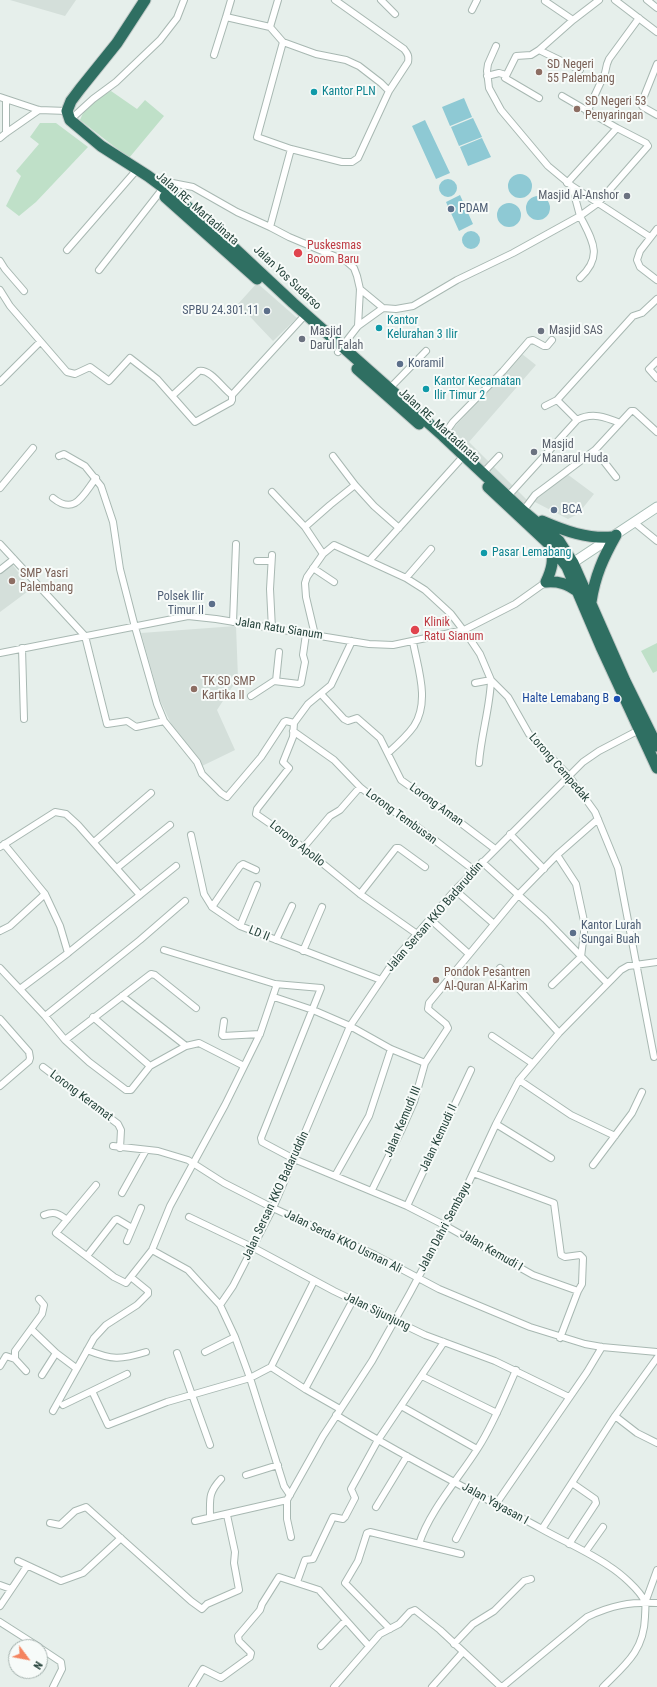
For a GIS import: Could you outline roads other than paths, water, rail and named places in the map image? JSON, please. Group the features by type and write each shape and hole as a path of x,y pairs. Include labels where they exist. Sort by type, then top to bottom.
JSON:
{"highway":[{"path":"65,114 71,101 117,43 145,0"},
{"name":"Jalan Yos Sudarso","path":"65,114 101,146 154,179 231,245 304,316"},
{"name":"Jalan RE. Martadinata","path":"125,161 134,173 160,192 340,348 570,565 577,591 644,727 657,768"},
{"path":"340,348 390,388 527,514 559,541 570,565 591,602 644,727 656,740"},
{"path":"527,514 582,536 599,538 614,536"},
{"path":"591,602 597,574 614,536"},
{"path":"551,546 554,558 546,582 556,581 563,583 577,591"}],"street":[{"path":"6,133 3,98 39,110 65,114 93,99 116,82 160,40 177,18 184,0"},
{"path":"214,55 231,0"},
{"path":"270,27 278,0"},
{"path":"283,42 257,137 291,149 342,162 352,162 356,160 389,91 408,62 409,57 404,49 335,0"},
{"path":"381,0 395,14"},
{"path":"472,10 477,0"},
{"path":"539,98 505,78 516,56 531,55 539,50 573,20 599,0"},
{"path":"615,0 657,32"},
{"path":"647,0 657,8"},
{"path":"545,1 573,20"},
{"path":"226,17 270,27 283,42 316,54 346,60 359,66 382,83 389,91"},
{"path":"587,112 605,73 609,59 639,18"},
{"path":"496,46 488,64 487,76 489,88 501,110 548,166 570,185 650,237"},
{"path":"539,50 580,70"},
{"path":"657,64 642,104 643,107 657,115"},
{"path":"487,76 499,73 506,75"},
{"path":"360,289 383,308 396,309 413,306 457,280 513,254 580,216 598,203 648,146 646,142 587,112 562,96"},
{"path":"0,138 39,110"},
{"path":"570,185 617,128"},
{"path":"270,227 291,149"},
{"path":"67,250 134,173"},
{"path":"154,179 193,187 237,212 289,237 346,260 354,268 360,289 358,326"},
{"path":"570,185 580,216 595,249 595,256 589,268 580,278"},
{"path":"99,270 160,192"},
{"path":"657,229 640,251 637,260 640,266 657,280"},
{"path":"0,261 24,291"},
{"path":"0,274 5,269"},
{"path":"0,290 10,306 67,372 76,374 90,367 108,381 130,358 152,374 195,422 231,402 232,395 304,316"},
{"path":"545,406 555,404 633,316 642,313 657,299"},
{"path":"340,348 358,326 383,308"},
{"path":"443,436 453,422 529,342 533,340 547,346 552,340"},
{"path":"0,382 40,342"},
{"path":"390,388 426,351"},
{"path":"657,360 649,369 657,378"},
{"path":"172,396 199,371 203,370 232,395"},
{"path":"555,404 577,420"},
{"path":"527,514 535,495 595,450 630,411 633,411 657,432"},
{"path":"508,496 577,420 588,415 596,415 620,423"},
{"path":"0,488 33,448"},
{"path":"595,450 616,477"},
{"path":"59,456 64,454 87,467 101,486 110,510 120,569 157,704 164,721 197,762 202,774 226,797 261,757 284,722 294,723"},
{"path":"333,456 355,486 374,506 399,528"},
{"path":"483,473 499,456"},
{"path":"369,562 459,460"},
{"path":"53,498 60,504 67,506 73,505 96,478"},
{"path":"305,527 355,486"},
{"path":"272,492 305,527 324,554 307,576 304,588 315,635"},
{"path":"570,565 657,507"},
{"path":"635,523 657,541"},
{"path":"0,544 85,636 107,724 127,721 136,727 164,721"},
{"path":"233,622 236,544"},
{"name":"Lorong Cempedak","path":"324,554 334,545 406,578 440,603 464,630 480,654 491,680 508,698 529,734 569,776 589,801 618,868 654,1057"},
{"path":"406,578 431,549"},
{"path":"257,561 272,558 270,589 272,629"},
{"path":"0,570 14,559"},
{"path":"313,568 334,582"},
{"name":"Jalan Ratu Sianum","path":"0,652 188,616 380,645 413,642 464,630 515,604 546,582"},
{"path":"251,696 271,682 301,683 305,662 303,655 306,634"},
{"path":"293,731 294,723 308,704 331,685 352,641"},
{"path":"388,753 413,727 421,711 422,695 413,642"},
{"path":"22,648 24,719"},
{"path":"276,681 279,652"},
{"path":"475,683 491,680 489,703 482,737 479,763"},
{"name":"Lorong Aman","path":"321,694 344,719 348,721 357,718 377,734 401,780 495,849"},
{"name":"Jalan Sersan KKO Badaruddin","path":"220,1304 233,1286 254,1248 273,1208 350,1026 396,958 474,870 583,762 600,750 644,727"},
{"name":"Lorong Tembusan","path":"293,731 330,757 360,787 375,799 416,826 474,870"},
{"name":"Lorong Apollo","path":"293,731 291,744 283,762 289,768 256,812 360,894 417,934"},
{"path":"303,848 330,816 340,810 360,787"},
{"path":"94,842 151,793"},
{"path":"68,953 60,926 46,894 2,846 55,812 66,814 94,842 140,895"},
{"path":"430,919 469,954 519,894 557,856 598,819"},
{"path":"117,868 170,825"},
{"path":"510,834 544,869"},
{"name":"LD II","path":"191,835 204,894 212,907 240,926 381,980"},
{"path":"360,894 396,848 399,848 425,867"},
{"path":"552,985 581,957 584,927 579,891 573,878 557,856"},
{"path":"482,862 519,894 607,983"},
{"path":"212,907 240,866 244,864 256,870"},
{"path":"20,989 68,953 176,866"},
{"path":"240,926 257,885"},
{"path":"455,890 494,924"},
{"path":"0,931 15,922 46,894"},
{"path":"46,1016 140,940 185,901"},
{"path":"276,940 292,906"},
{"path":"303,951 322,907"},
{"path":"164,950 275,984 321,988 313,1010"},
{"name":"Jalan Kemudi III","path":"372,1190 418,1092 425,1063 448,1028 446,1024 429,1011 428,1004 469,954"},
{"name":"Jalan Dahri Sembayu","path":"288,1497 336,1416 372,1361 418,1279 496,1124 520,1080 532,1063 559,1033 607,983 624,968 657,962"},
{"path":"0,968 46,1016 65,1040 89,1062 126,1090 129,1091 150,1066 186,1046 199,1043 203,1043 244,1066"},
{"path":"500,968 559,1033"},
{"path":"65,1040 93,1017 152,974 196,1008"},
{"path":"96,1185 56,1232 122,1282 128,1282 152,1250 170,1206 194,1164 260,1034 274,997 276,987 275,984"},
{"path":"122,996 186,1046"},
{"path":"274,997 313,1010 350,1026 391,1049 425,1063"},
{"name":"Jalan Kemudi I","path":"313,1010 261,1139 264,1143 294,1159 372,1190 407,1206 446,1226 526,1272 578,1291"},
{"path":"93,1017 150,1066"},
{"path":"0,1019 29,1052 30,1058 29,1061 0,1086"},
{"path":"224,1021 223,1036 260,1034"},
{"path":"492,1036 532,1063"},
{"path":"335,1176 369,1116 391,1049"},
{"name":"Lorong Keramat","path":"43,1067 118,1124 120,1128 117,1147 164,1153 188,1160 194,1164"},
{"name":"Jalan Kemudi II","path":"407,1206 470,1070"},
{"path":"520,1080 571,1115 615,1136"},
{"path":"593,1165 632,1113 642,1092"},
{"path":"496,1124 551,1158"},
{"path":"122,1193 146,1150"},
{"name":"Jalan Serda KKO Usman Ali","path":"194,1164 220,1181 273,1208 368,1251 418,1279 482,1308 560,1338 602,1348 657,1352"},
{"path":"473,1172 554,1203 561,1255 566,1257 580,1255 583,1258 582,1284 560,1338"},
{"path":"127,1241 141,1208"},
{"path":"44,1215 56,1212 67,1220"},
{"name":"Jalan Sijunjung","path":"189,1217 254,1248 314,1281 431,1338 495,1361 569,1397"},
{"path":"88,1256 115,1220 117,1219 132,1228"},
{"path":"152,1250 188,1270 220,1304 235,1337 250,1378 288,1497 287,1520 291,1537"},
{"path":"53,1411 94,1338 106,1325 137,1305 148,1294 148,1291 132,1278"},
{"path":"92,1392 108,1425 150,1408 192,1394 250,1378 271,1367 314,1281"},
{"path":"15,1359 15,1351 32,1330 44,1309 44,1305 39,1299"},
{"path":"305,1389 353,1300"},
{"path":"32,1330 56,1353 76,1368"},
{"path":"205,1352 235,1337"},
{"path":"297,1582 305,1560 313,1560 333,1517 343,1519 345,1517 356,1497 351,1489 378,1440 444,1342"},
{"path":"496,1504 602,1348"},
{"path":"87,1350 104,1357 114,1358 133,1356 146,1352"},
{"path":"42,1375 56,1353"},
{"path":"176,1353 210,1445"},
{"path":"0,1366 6,1356 15,1359 26,1371"},
{"path":"542,1530 615,1416 657,1358"},
{"path":"271,1367 340,1410"},
{"path":"419,1544 425,1529 478,1449 497,1413 516,1370"},
{"path":"64,1405 127,1374"},
{"path":"422,1376 497,1413"},
{"path":"401,1406 478,1449"},
{"name":"Jalan Yayasan I","path":"336,1416 542,1530 586,1552 616,1571 632,1585 645,1603"},
{"path":"615,1416 637,1433 657,1443"},
{"path":"376,1507 407,1456"},
{"path":"246,1476 278,1465"},
{"path":"210,1517 210,1494 221,1479"},
{"path":"569,1544 596,1503 594,1499 572,1483"},
{"path":"456,1539 479,1495"},
{"path":"195,1521 210,1517 228,1515 288,1497"},
{"path":"50,1523 60,1525 72,1513 86,1507 200,1608 239,1590 228,1515"},
{"path":"586,1552 603,1527"},
{"path":"390,1629 346,1585 345,1581 358,1561 368,1533 461,1554"},
{"path":"18,1561 61,1581 83,1573 121,1538"},
{"path":"0,1606 28,1566"},
{"path":"603,1687 633,1656 643,1638 645,1603 657,1570"},
{"path":"192,1687 204,1669 221,1678 250,1657 251,1653 239,1641 238,1636 260,1610 278,1577 319,1590 368,1646"},
{"path":"454,1644 473,1624 494,1611 522,1582 531,1579"},
{"path":"0,1585 11,1589"},
{"path":"334,1687 368,1646 382,1632 400,1623 412,1611 415,1610 440,1630 501,1687 587,1617 613,1606 657,1603"},
{"path":"321,1646 345,1621"},
{"path":"0,1622 27,1639"},
{"path":"432,1687 463,1652"},
{"path":"48,1653 62,1662 62,1669 53,1687"}],"water":[{"path":"464,98 472,117 450,126 442,107"},
{"path":"473,118 482,137 459,146 451,127"},
{"path":"425,120 450,173 436,179 412,126"},
{"path":"482,138 491,157 468,166 460,147"},
{"path":"520,174 529,177 532,186 529,195 520,198 511,195 508,186 511,177"},
{"path":"448,179 454,182 457,188 454,194 448,197 442,194 439,188 442,182"},
{"path":"460,195 473,224 459,231 446,202"},
{"path":"538,196 547,199 550,208 547,217 538,220 529,217 526,208 529,199"},
{"path":"509,203 518,206 521,215 518,224 509,227 500,224 497,215 500,206"},
{"path":"471,231 477,234 480,240 477,246 471,249 465,246 462,240 465,234"}],"place":[{"name":"SD Negeri 55 Palembang","path":"539,72"},
{"name":"Kantor PLN","path":"314,92"},
{"name":"SD Negeri 53 Penyaringan","path":"577,109"},
{"name":"Masjid Al-Anshor","path":"627,196"},
{"name":"PDAM","path":"451,209"},
{"name":"Puskesmas Boom Baru","path":"298,253"},
{"name":"SPBU 24.301.11","path":"267,311"},
{"name":"Kantor Kelurahan 3 Ilir","path":"379,328"},
{"name":"Masjid SAS","path":"541,331"},
{"name":"Masjid Darul Falah","path":"302,339"},
{"name":"Koramil","path":"400,364"},
{"name":"Kantor Kecamatan Ilir Timur 2","path":"426,389"},
{"name":"Masjid Manarul Huda","path":"534,452"},
{"name":"BCA","path":"554,510"},
{"name":"Pasar Lemabang","path":"484,553"},
{"name":"SMP Yasri Palembang","path":"12,581"},
{"name":"Polsek Ilir Timur II","path":"212,604"},
{"name":"Klinik Ratu Sianum","path":"415,630"},
{"name":"TK SD SMP Kartika II","path":"194,689"},
{"name":"Halte Lemabang B","path":"617,699"},
{"name":"Kantor Lurah Sungai Buah","path":"573,933"},
{"name":"Pondok Pesantren Al-Quran Al-Karim","path":"436,980"}]}
